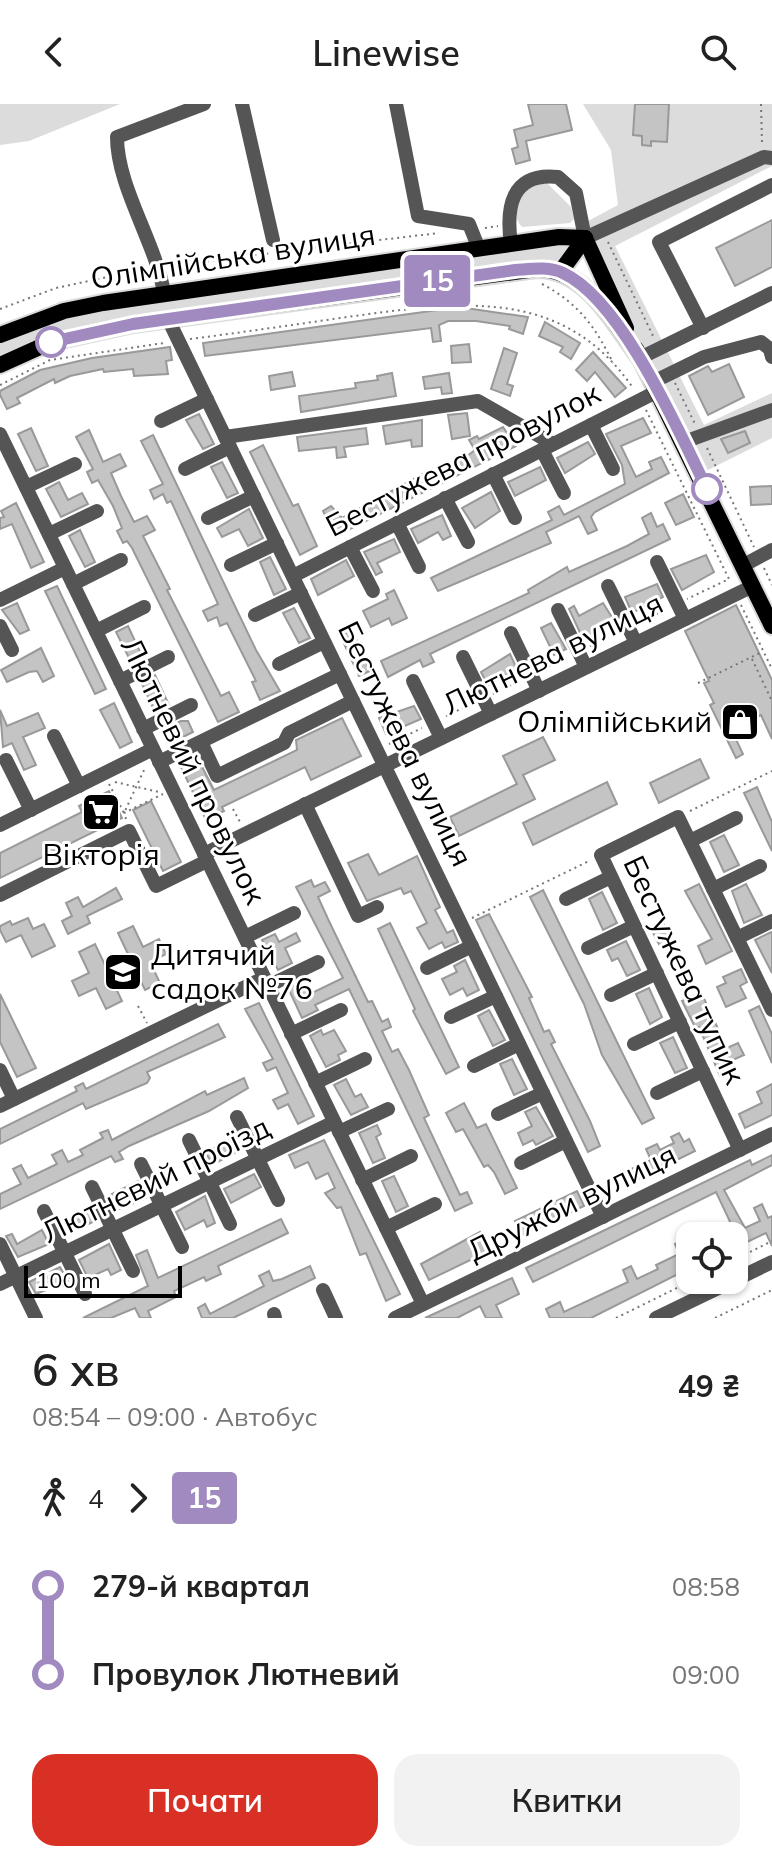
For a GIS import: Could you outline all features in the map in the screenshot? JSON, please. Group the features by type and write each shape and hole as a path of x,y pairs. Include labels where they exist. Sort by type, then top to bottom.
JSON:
{"main road":[{"name":"Олімпійська вулиця","path":"0,335 64,311 164,293 479,249 585,230"},
{"path":"585,230 561,271 587,290 640,358"},
{"path":"585,230 640,358 772,626"},
{"path":"511,244 515,270"},
{"name":"Олімпійська вулиця","path":"0,365 68,337 168,319 515,270 561,271"},
{"name":"Бестужева вулиця","path":"164,293 168,319"}],"street":[{"path":"164,293 160,267 145,237 117,137 204,104"},
{"path":"242,104 273,240"},
{"path":"396,104 418,216 467,223 479,249"},
{"path":"511,244 509,202 527,183 558,177 576,193 585,230 602,230 768,158"},
{"path":"703,328 659,242 772,185"},
{"path":"640,358 772,293"},
{"name":"Бестужева вулиця","path":"168,319 603,1217"},
{"name":"Бестужева провулок","path":"293,576 641,399 671,373 704,357 761,342 770,349 772,357"},
{"path":"161,421 207,399"},
{"path":"185,469 228,442 478,401 547,447 564,493"},
{"path":"684,442 772,410"},
{"path":"591,425 613,469"},
{"name":"Лютневий провулок","path":"0,434 154,757 206,857 423,1304"},
{"path":"26,487 75,464"},
{"path":"493,474 515,518"},
{"path":"208,518 254,496"},
{"path":"445,498 468,542"},
{"path":"49,534 97,511"},
{"path":"397,523 419,567"},
{"path":"231,565 277,543"},
{"path":"350,547 373,591"},
{"path":"744,565 772,550"},
{"path":"73,584 121,560"},
{"path":"657,562 685,619"},
{"path":"0,600 65,568"},
{"path":"608,586 636,643"},
{"name":"Лютнева вулиця","path":"0,895 129,831 156,886 305,804 753,586"},
{"path":"255,615 301,593"},
{"path":"96,631 144,607"},
{"path":"558,610 586,667"},
{"path":"0,626 12,650"},
{"path":"511,633 539,691"},
{"path":"279,664 324,642"},
{"path":"120,681 168,657"},
{"path":"463,657 491,714"},
{"path":"0,825 79,786 201,742 340,674"},
{"path":"413,681 441,738"},
{"path":"201,742 217,776 284,743 289,733 353,701"},
{"path":"143,729 191,705"},
{"path":"54,736 79,786"},
{"path":"6,760 31,810"},
{"path":"305,804 358,916 377,907"},
{"path":"601,855 678,817 737,938 766,983 772,1010"},
{"path":"690,841 736,818"},
{"name":"Бестужева тупик","path":"601,855 740,1150"},
{"path":"713,889 760,866"},
{"path":"566,899 611,877"},
{"path":"245,937 294,913"},
{"path":"737,938 772,921"},
{"path":"588,948 634,926"},
{"path":"427,968 472,946"},
{"path":"0,1106 266,982 318,962"},
{"path":"611,995 657,973"},
{"path":"451,1017 496,996"},
{"path":"291,1034 341,1010"},
{"path":"634,1044 680,1022"},
{"path":"474,1066 519,1044"},
{"path":"315,1083 365,1059"},
{"path":"0,1070 14,1099"},
{"path":"657,1093 703,1071"},
{"path":"498,1114 543,1093"},
{"name":"Лютневий проїзд","path":"0,1284 258,1159 388,1109"},
{"path":"237,1117 278,1200"},
{"name":"Дружби вулиця","path":"395,1318 772,1134"},
{"path":"189,1140 230,1224"},
{"path":"521,1163 566,1141"},
{"path":"362,1180 411,1156"},
{"path":"141,1164 182,1247"},
{"path":"92,1187 133,1271"},
{"path":"386,1228 435,1204"},
{"path":"44,1211 85,1294"},
{"path":"0,1244 36,1318"},
{"path":"661,1317 772,1262"},
{"path":"678,1318 772,1272"},
{"path":"323,1290 336,1318"}],"path":[{"path":"761,104 759,119 768,158"},
{"path":"472,229 508,225"},
{"path":"602,230 660,350"},
{"path":"0,309 56,288 160,267 441,233"},
{"path":"543,284 573,301 597,329 613,364"},
{"path":"0,385 50,360 445,304 503,305 550,319 592,345 613,364 641,399 729,579 377,750"},
{"path":"671,373 754,548"},
{"path":"764,567 772,585"},
{"path":"742,606 772,669"},
{"path":"698,683 763,651"},
{"path":"751,657 772,701"},
{"path":"124,813 135,787 154,757"},
{"path":"678,817 772,771"},
{"path":"107,781 164,794 124,813 107,781"},
{"path":"461,923 601,855"},
{"path":"138,1006 147,1025"},
{"path":"748,1253 772,1241"},
{"path":"616,1318 676,1288"},
{"path":"715,1318 772,1290"}],"shaded area":[{"path":"0,104 120,104 29,141 0,145"},
{"path":"583,104 772,104 772,166 615,246 704,425 772,393 772,438 700,474 585,239 561,271 133,324 0,365 0,335 34,321 573,237 588,221 618,205 611,150"},
{"path":"547,183 571,207 574,219 570,223 522,227 516,212 525,186"}],"building":[{"path":"528,104 566,104 572,130 526,141 530,160 516,164 512,149 518,147 514,130 533,125"},
{"path":"635,104 669,104 667,142 651,141 651,146 642,145 642,136 633,135"},
{"path":"772,220 772,267 735,286 716,248"},
{"path":"459,307 528,317 523,334 509,329 510,326 448,321 439,325 441,341 433,342 431,328 205,356 203,343"},
{"path":"545,322 580,343 571,359 560,352 563,347 539,336"},
{"path":"469,344 471,362 452,363 451,346"},
{"path":"170,347 172,360 166,361 168,374 134,376 133,369 104,372 103,369 70,376 55,383 54,379 17,398 20,403 7,409 0,395 0,391 40,370 92,358"},
{"path":"504,348 517,353 507,384 513,386 510,396 491,389"},
{"path":"593,352 626,388 615,397 595,372 587,381 576,370"},
{"path":"729,364 744,397 708,415 689,376 708,366 712,372"},
{"path":"292,372 295,386 271,390 269,376"},
{"path":"392,373 396,396 301,412 299,396 356,388 355,383 378,380 377,376"},
{"path":"449,373 452,393 442,394 441,387 425,389 423,377"},
{"path":"467,413 470,436 452,439 448,415"},
{"path":"199,414 214,444 203,449 186,420"},
{"path":"643,418 651,433 621,446 636,477 652,469 649,462 661,457 669,473 595,512 591,517 597,530 588,534 579,516 546,532 551,543 438,591 431,578 552,520 548,512 559,506 564,515 625,484 622,465 606,434"},
{"path":"422,420 422,446 412,447 411,440 386,444 383,426"},
{"path":"503,427 516,446 336,536 323,511 331,506 342,518 432,469 434,474 466,457 475,450 469,440 477,436 479,439"},
{"path":"31,428 48,466 36,471 18,434"},
{"path":"366,428 368,444 344,447 346,457 337,458 336,447 299,451 297,437"},
{"path":"89,430 103,462 120,454 126,466 111,473 121,496 134,522 147,516 155,530 143,536 170,589 167,590 221,696 229,692 239,712 218,722 132,548 127,541 123,543 117,531 122,528 113,506 98,480 92,483 87,472 93,469 76,437"},
{"path":"745,431 750,443 728,453 721,439"},
{"path":"153,435 256,650 280,691 260,700 252,682 256,681 227,623 220,626 217,617 208,621 203,611 218,604 171,501 167,503 163,494 154,499 150,490 163,484 141,441"},
{"path":"588,442 595,454 565,473 557,458"},
{"path":"263,445 293,506 298,504 317,546 300,555 250,452"},
{"path":"222,462 238,493 227,498 211,467"},
{"path":"540,467 546,480 515,496 508,482"},
{"path":"59,482 68,500 82,493 88,504 61,517 46,489"},
{"path":"772,486 772,504 751,505 750,487"},
{"path":"491,492 500,511 475,528 462,508"},
{"path":"683,494 694,517 676,525 665,503"},
{"path":"16,503 44,562 31,568 12,524 0,529 0,518 4,517 1,511"},
{"path":"249,509 263,538 248,546 239,529 222,537 217,528"},
{"path":"651,513 657,527 663,524 670,539 430,654 434,662 423,667 420,660 388,677 381,661 529,593 528,590 567,567 569,572 649,534 642,518"},
{"path":"442,515 451,536 443,540 438,532 418,543 411,529"},
{"path":"80,530 95,562 85,567 69,536"},
{"path":"394,539 400,552 377,563 382,572 376,575 364,552"},
{"path":"706,555 714,572 682,590 671,569"},
{"path":"270,557 286,589 274,595 260,562"},
{"path":"346,560 354,576 318,595 311,579"},
{"path":"657,584 663,597 632,613 625,597"},
{"path":"57,586 106,689 95,694 45,591"},
{"path":"394,590 407,618 392,625 389,618 371,627 363,611 388,599 386,594"},
{"path":"17,603 29,630 20,634 2,610"},
{"path":"603,603 615,622 583,639 569,609 574,606 579,616"},
{"name":"Олімпійський","path":"736,605 772,680 772,739 761,715 731,729 743,754 736,758 710,705 714,703 704,683 709,681 685,631"},
{"path":"294,608 310,638 299,643 283,613"},
{"path":"551,623 566,649 554,655 541,628"},
{"path":"128,626 143,658 132,664 116,632"},
{"path":"352,630 370,671 359,676 340,635"},
{"path":"41,648 54,676 43,682 37,671 29,672 7,682 1,670"},
{"path":"510,654 517,669 488,685 481,672"},
{"path":"155,675 169,705 155,712 141,682"},
{"path":"114,703 132,742 120,748 100,710"},
{"path":"414,706 421,719 386,734 379,718"},
{"path":"0,710 7,726 38,713 45,728 23,737 36,765 24,770 12,743 3,747"},
{"path":"342,718 361,756 311,780 305,767 222,807 224,811 206,820 179,763 196,755 214,790 297,750 296,740"},
{"path":"181,721 188,721 193,732 171,743 164,730"},
{"path":"543,737 555,760 523,775 535,799 459,836 450,817 517,784 503,756"},
{"path":"700,759 709,778 659,803 650,783"},
{"path":"607,782 617,804 533,845 523,823"},
{"path":"757,787 772,822 772,851 744,793"},
{"path":"109,791 122,818 0,878 0,853 82,812 79,806"},
{"path":"151,801 181,862 163,871 133,810"},
{"path":"724,835 739,865 724,872 710,842"},
{"path":"368,854 379,875 417,856 440,907 435,910 447,933 453,930 458,942 445,948 442,942 429,949 417,928 427,923 411,891 404,894 401,888 367,901 348,863"},
{"path":"311,880 314,887 325,882 330,891 318,897 328,919 368,1002 372,1001 382,1022 388,1019 391,1027 382,1031 392,1052 398,1049 409,1070 429,1115 424,1118 460,1195 467,1192 472,1203 455,1211 349,989 315,1005 318,1010 302,1018 288,988 303,980 310,994 343,978 296,887"},
{"path":"699,884 732,951 706,964 698,946 712,939 685,891"},
{"path":"746,884 762,915 744,923 732,891"},
{"path":"116,888 122,899 87,916 90,923 68,934 62,921 72,916 66,903 78,897 83,907"},
{"path":"543,890 654,1118 642,1124 602,1055 584,1004 530,897"},
{"path":"602,892 617,923 603,930 589,899"},
{"path":"489,914 532,997 529,998 544,1032 549,1030 555,1042 551,1044 590,1121 600,1146 588,1152 476,920"},
{"path":"28,918 33,929 44,924 55,946 32,957 21,935 6,942 0,930 0,926 10,921 12,925"},
{"path":"662,921 676,944 662,950 650,927"},
{"path":"390,923 459,1067 446,1074 413,1011 415,1009 378,929"},
{"path":"133,926 143,947 159,939 166,954 150,962 160,983 145,990 135,969 112,980 122,1001 106,1009 96,988 79,996 72,981 89,973 79,952 95,944 105,965 128,954 118,933"},
{"path":"296,933 300,941 285,948 292,963 278,970 262,940 275,934 279,942"},
{"path":"772,934 772,973 755,940"},
{"path":"626,941 640,970 627,976 618,958 612,961 607,950"},
{"path":"465,960 479,990 467,996 463,988 450,995 442,979 457,972 454,966"},
{"path":"741,969 747,982 740,986 746,998 726,1007 717,987 726,983 723,977"},
{"path":"649,988 662,1017 650,1024 636,994"},
{"path":"701,992 727,1048 738,1043 744,1055 728,1062 732,1070 720,1076 699,1027 696,1029 682,1001"},
{"path":"0,994 36,1068 17,1077 0,1042"},
{"path":"259,1003 314,1116 298,1124 288,1104 278,1109 273,1100 288,1093 276,1067 267,1071 263,1063 273,1059 245,1009"},
{"path":"759,1006 772,1034 772,1063 749,1011"},
{"path":"489,1010 505,1040 493,1046 478,1016"},
{"path":"218,1024 225,1037 147,1072 150,1078 147,1083 86,1109 83,1103 0,1144 0,1129 77,1091 75,1087 83,1083 86,1089"},
{"path":"321,1030 323,1035 334,1030 346,1051 338,1055 340,1060 326,1067 310,1036"},
{"path":"673,1037 687,1068 675,1073 660,1043"},
{"path":"512,1059 527,1089 514,1095 500,1064"},
{"path":"244,1078 248,1088 209,1111 129,1146 119,1152 123,1159 115,1162 111,1156 0,1209 0,1194 21,1184 13,1169 21,1165 28,1178 57,1164 52,1155 62,1150 68,1162 83,1155 80,1150 103,1138 100,1133 108,1130 112,1140 205,1091 207,1095"},
{"path":"346,1079 355,1097 361,1094 368,1107 351,1115 334,1085"},
{"path":"772,1084 772,1115 745,1128 739,1114 762,1103 757,1092"},
{"path":"464,1103 477,1128 486,1124 517,1188 505,1194 494,1172 488,1165 484,1167 463,1129 456,1132 446,1113"},
{"path":"536,1107 553,1136 536,1145 533,1140 523,1145 518,1133 532,1126 525,1112"},
{"path":"377,1125 381,1134 376,1137 385,1158 373,1163 359,1133"},
{"path":"679,1133 684,1142 689,1139 695,1151 634,1181 629,1170 651,1160 646,1149 657,1144 660,1150 674,1143 671,1137"},
{"path":"235,1136 242,1149 212,1165 206,1153"},
{"path":"324,1140 400,1294 386,1301 366,1253 360,1255 341,1207 337,1208 325,1193 335,1188 328,1173 316,1179 308,1162 295,1168 289,1155"},
{"path":"772,1155 772,1165 724,1190 742,1222 730,1222 716,1192 533,1282 526,1268 750,1160 752,1165"},
{"path":"254,1174 261,1187 231,1203 224,1189"},
{"path":"394,1176 408,1206 396,1212 382,1181"},
{"path":"138,1181 146,1198 115,1211 108,1196"},
{"path":"577,1191 584,1206 522,1235 515,1221"},
{"path":"205,1196 215,1223 207,1227 204,1220 185,1230 176,1212"},
{"path":"762,1204 768,1218 772,1216 772,1246 766,1233 748,1242 748,1227 760,1221 754,1208"},
{"path":"90,1207 97,1220 67,1234 61,1223"},
{"path":"281,1219 288,1233 218,1266 221,1274 206,1281 204,1277 174,1291 176,1297 148,1311 151,1318 140,1318 135,1308 111,1318 83,1318 148,1286 136,1255 147,1250 158,1278"},
{"path":"42,1230 49,1244 18,1257 6,1236 12,1234 17,1244"},
{"path":"480,1232 489,1251 429,1280 421,1264"},
{"path":"109,1244 121,1270 111,1275 108,1269 88,1278 79,1260"},
{"path":"676,1255 676,1275 591,1318 550,1318 546,1309 560,1302 564,1312 628,1282 623,1270 631,1266 637,1279 658,1269 656,1265"},
{"path":"310,1266 315,1278 233,1318 202,1318 198,1308 205,1304 210,1314 264,1286 259,1276 269,1271 273,1281"},
{"path":"60,1267 68,1281 36,1294 29,1282"},
{"path":"512,1278 519,1294 496,1305 502,1318 486,1318 480,1306 457,1318 425,1318"}],"bus line":[{"name":"15","path":"51,342 133,324 515,270 548,268 561,271 587,290 640,358 707,489"}],"place":[{"name":"Олімпійський","path":"740,722"},
{"name":"Вікторія","path":"101,812"},
{"name":"Дитячий садок №76","path":"123,972"}]}
